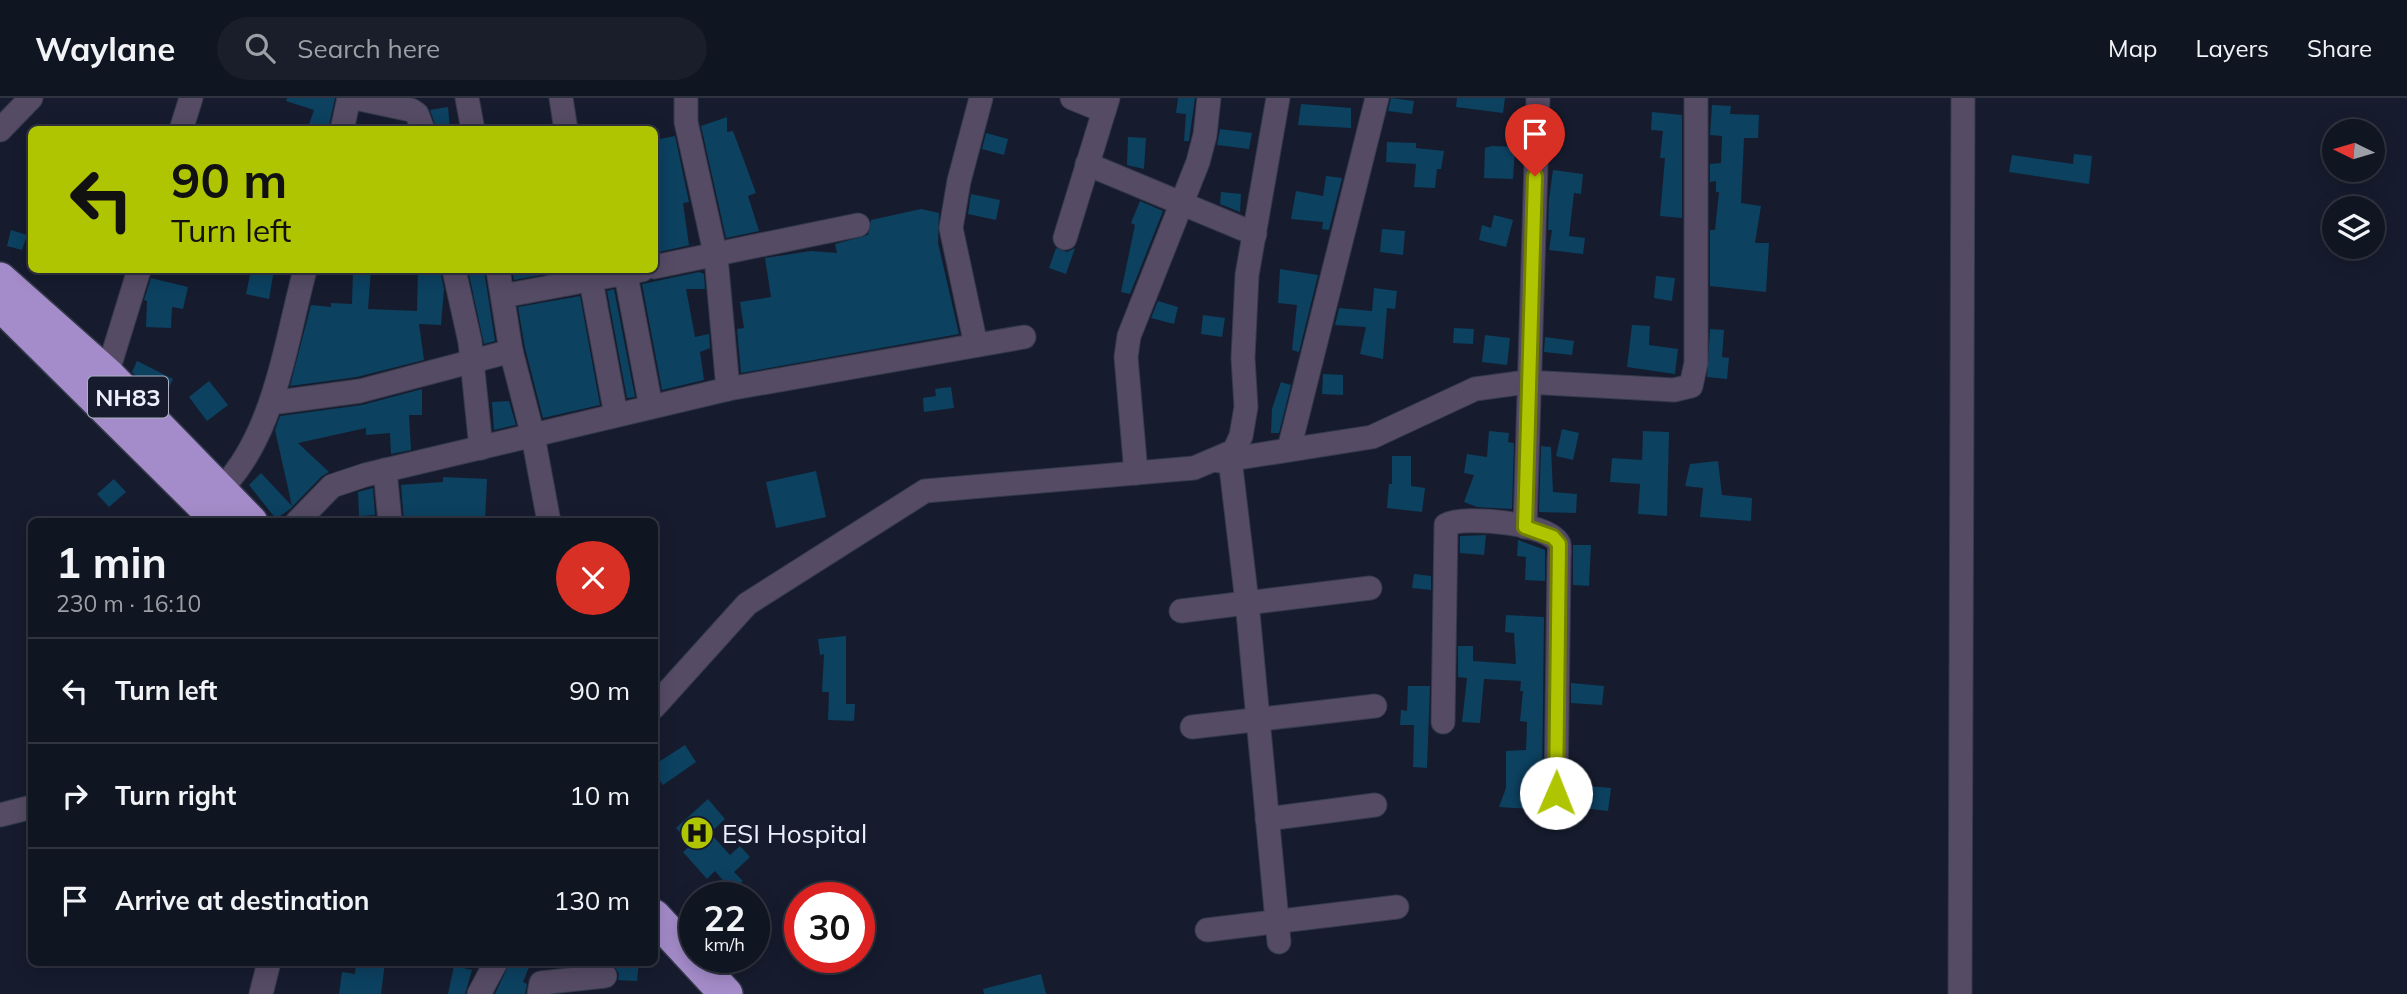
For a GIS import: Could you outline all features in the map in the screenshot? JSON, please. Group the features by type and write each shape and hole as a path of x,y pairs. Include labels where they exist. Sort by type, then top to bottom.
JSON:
{"highway":[{"name":"NH83","path":"0,279 109,389 214,506 242,518"},
{"path":"0,304 109,389"},
{"path":"658,920 726,994"},
{"path":"658,954 698,994"}],"street":[{"path":"0,130 31,98"},
{"path":"182,126 191,98"},
{"path":"343,126 349,98"},
{"path":"355,98 411,110 417,114 422,126"},
{"path":"467,98 471,126"},
{"path":"561,98 565,126"},
{"path":"686,98 686,122 716,257 728,389"},
{"path":"976,345 951,228 959,181 981,98"},
{"path":"1065,238 1106,104 1072,98"},
{"path":"1136,473 1126,357 1129,336 1203,144 1209,98"},
{"path":"658,703 747,604 925,491 1194,468 1234,451 1241,436 1246,407 1243,358 1245,303 1278,98"},
{"path":"1289,449 1377,98"},
{"path":"1525,527 1527,382 1538,98"},
{"path":"1205,462 1372,437 1475,389 1527,382 1674,390 1691,386 1696,363 1696,98"},
{"path":"1960,994 1963,98"},
{"path":"1087,164 1255,234"},
{"path":"658,266 716,257 858,225"},
{"path":"109,389 138,273"},
{"path":"214,506 259,433 271,403 304,273"},
{"path":"455,273 473,359 481,448"},
{"path":"499,273 511,351 533,436 548,518"},
{"path":"631,273 651,407"},
{"path":"503,296 590,275 615,415"},
{"path":"301,518 332,486 385,470 728,389 1024,337"},
{"path":"271,403 360,391 511,351"},
{"path":"1230,459 1247,602 1278,932"},
{"path":"385,470 390,518"},
{"path":"1443,722 1446,525 1454,520 1476,519 1525,527 1553,537 1559,544 1556,793"},
{"path":"1181,611 1370,588"},
{"path":"1192,727 1375,706"},
{"path":"1268,819 1375,806"},
{"path":"0,815 28,808"},
{"path":"1208,930 1278,932 1397,907"},
{"path":"261,994 268,966"},
{"path":"479,994 494,966"},
{"path":"539,994 541,983 607,977"}],"building":[{"path":"287,98 335,98 329,126 308,126 314,110 286,101"},
{"path":"1178,98 1195,98 1189,141 1184,141 1186,114 1176,113"},
{"path":"1391,98 1414,101 1412,114 1388,111"},
{"path":"1457,98 1505,98 1503,113 1456,107"},
{"path":"1301,104 1351,108 1351,128 1298,125"},
{"path":"1712,105 1731,106 1730,114 1759,115 1758,138 1744,138 1741,203 1761,206 1755,243 1769,243 1766,292 1710,286 1710,230 1715,230 1719,192 1716,192 1716,181 1710,182 1710,164 1721,163 1722,136 1710,135"},
{"path":"448,107 450,126 436,126 430,110"},
{"path":"1652,112 1682,115 1682,218 1660,216 1665,158 1660,158 1663,131 1651,130"},
{"path":"727,117 727,132 733,131 756,193 748,196 759,231 726,238 701,126"},
{"path":"1220,129 1252,133 1249,149 1217,145"},
{"path":"986,133 1008,139 1004,155 982,149"},
{"path":"675,136 689,202 683,203 689,245 695,244 658,252 658,139"},
{"path":"1128,137 1146,138 1144,169 1127,165"},
{"path":"1387,142 1416,143 1416,148 1444,151 1441,169 1437,169 1435,188 1414,187 1416,164 1386,162"},
{"path":"1515,147 1513,179 1484,178 1485,148"},
{"path":"2074,154 2092,156 2089,184 2009,172 2012,155 2073,164"},
{"path":"1553,170 1583,174 1581,194 1574,193 1569,236 1585,238 1583,254 1549,250 1552,230 1548,230 1549,200"},
{"path":"1326,176 1342,178 1329,230 1322,229 1323,222 1291,219 1296,191 1323,196"},
{"path":"1221,192 1241,194 1240,212 1220,204"},
{"path":"971,194 1000,200 996,220 968,214"},
{"path":"1140,201 1163,211 1130,294 1121,292 1135,225 1131,223"},
{"path":"921,209 939,213 938,243 959,334 741,373 737,329 744,328 740,302 771,297 765,258 811,251 837,253 835,244 868,235 871,220"},
{"path":"1494,215 1513,220 1506,247 1479,240 1482,225 1491,228"},
{"path":"1382,229 1405,231 1403,255 1380,252"},
{"path":"11,230 27,235 22,250 7,246"},
{"path":"1056,248 1067,252 1075,248 1066,274 1049,268"},
{"path":"1280,269 1318,275 1299,352 1292,350 1297,305 1278,303"},
{"path":"699,272 704,274 705,289 686,289 695,337 709,334 710,348 700,352 704,380 662,390 642,284"},
{"path":"250,273 273,273 269,299 246,294"},
{"path":"353,273 371,273 368,309 417,311 418,273 441,273 444,289 441,325 419,324 424,360 357,377 290,386 311,305 331,307 331,303 352,304"},
{"path":"469,273 484,273 495,341 484,344"},
{"path":"513,273 552,273 514,280"},
{"path":"1656,276 1675,278 1672,301 1654,298"},
{"path":"151,278 188,287 183,309 172,307 171,328 146,327 147,301 144,300"},
{"path":"1374,288 1397,291 1395,309 1387,308 1383,359 1360,354 1366,327 1335,325 1339,308 1372,311"},
{"path":"614,289 635,397 627,398 607,291"},
{"path":"580,296 600,405 543,418 525,348 518,307"},
{"path":"1158,301 1178,307 1174,324 1151,318"},
{"path":"1203,315 1225,318 1222,337 1201,334"},
{"path":"1632,325 1650,326 1649,345 1678,349 1675,374 1627,367"},
{"path":"1454,328 1474,329 1473,344 1453,343"},
{"path":"1710,329 1724,330 1722,357 1729,358 1727,379 1707,377"},
{"path":"1485,335 1510,338 1507,365 1482,362"},
{"path":"1545,337 1574,341 1572,355 1544,352"},
{"path":"137,361 173,379 164,397 148,389 132,372"},
{"path":"1323,374 1343,375 1343,395 1322,394"},
{"path":"209,381 228,405 207,421 189,397"},
{"path":"1281,382 1291,385 1279,433 1271,433 1272,409"},
{"path":"951,387 954,408 924,412 923,398 936,396 935,389"},
{"path":"422,389 422,415 409,415 411,450 391,454 390,433 366,435 366,428 298,443 329,472 290,509 275,518 249,485 261,473 292,506 275,430 280,416 362,405"},
{"path":"509,401 516,425 494,430 492,402"},
{"path":"1562,429 1579,433 1573,460 1556,456"},
{"path":"1489,431 1509,433 1508,442 1514,443 1512,509 1477,507 1464,502 1474,475 1464,473 1467,454 1487,457"},
{"path":"1643,431 1669,432 1667,516 1638,514 1640,484 1610,482 1612,458 1642,460"},
{"path":"1541,446 1551,447 1553,492 1577,494 1576,513 1539,512"},
{"path":"1392,456 1411,456 1411,486 1425,488 1422,512 1387,508 1389,484 1392,484"},
{"path":"1718,461 1722,495 1752,498 1751,521 1700,517 1703,488 1685,486 1690,464"},
{"path":"816,471 826,517 776,528 766,482"},
{"path":"443,477 487,479 485,518 404,518 401,485 443,482"},
{"path":"114,479 126,492 109,507 97,494"},
{"path":"373,488 375,515 359,516 358,492"},
{"path":"1486,535 1484,555 1460,553 1460,536"},
{"path":"1518,540 1545,550 1545,581 1525,580 1526,557 1517,556"},
{"path":"1573,545 1591,545 1589,586 1573,585"},
{"path":"1414,574 1431,576 1431,590 1412,588"},
{"path":"1506,615 1544,617 1542,793 1548,804 1546,810 1499,807 1506,788 1506,751 1526,750 1527,722 1520,721 1523,691 1520,691 1521,681 1484,679 1480,723 1462,722 1467,678 1458,677 1458,646 1473,646 1473,661 1516,664 1514,633 1505,632"},
{"path":"846,636 846,704 855,704 854,721 828,720 829,692 822,692 824,654 820,655 818,639"},
{"path":"1571,683 1604,686 1602,705 1571,703"},
{"path":"1408,686 1430,686 1427,768 1413,767 1414,725 1400,725 1401,710 1407,711"},
{"path":"685,745 696,762 663,785 658,778 658,762"},
{"path":"1576,785 1611,788 1608,811 1573,807"},
{"path":"708,799 725,819 710,833 730,855 740,846 750,857 734,872 743,881 724,882 715,871 707,879 683,852 691,845 676,828"},
{"path":"356,966 384,966 381,994 339,994 342,972 355,974"},
{"path":"454,966 472,970 465,994 448,994"},
{"path":"508,966 529,966 523,982 527,984 525,994 495,994"},
{"path":"614,966 639,966 637,981 618,980 619,974"},
{"path":"1041,974 1046,994 984,994 983,989"}],"place":[{"name":"ESI Hospital","path":"697,833"}],"route":[{"path":"1535,176 1527,382 1525,527 1553,537 1559,544 1556,793"}]}
